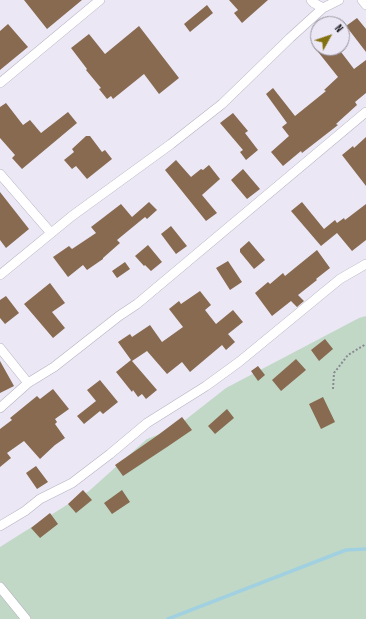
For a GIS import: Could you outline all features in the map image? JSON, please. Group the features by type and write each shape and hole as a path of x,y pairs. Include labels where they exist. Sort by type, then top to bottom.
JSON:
{"street":[{"path":"0,83 100,0"},
{"path":"311,0 323,8"},
{"path":"0,275 72,216 171,144 222,104 323,8 339,0"},
{"path":"362,0 366,5"},
{"path":"0,408 28,383 54,367 119,316 138,304 366,112"},
{"path":"0,174 51,233"},
{"path":"0,526 25,511 40,499 72,483 110,454 146,423 206,386 239,362 340,279 366,264"},
{"path":"0,348 28,383"},
{"path":"0,588 26,619"}],"path":[{"path":"333,389 334,373 348,355 366,344"}],"green space":[{"path":"366,316 366,619 0,619 0,547 89,491 147,439 175,428 226,388 359,318"}],"building":[{"path":"24,0 82,0 47,29"},
{"path":"229,0 268,0 242,23 234,13 238,10"},
{"path":"207,5 213,13 190,32 184,24"},
{"path":"357,18 366,29 366,52 350,31 350,23"},
{"path":"8,24 28,47 0,70 0,31"},
{"path":"139,26 179,78 159,94 144,74 113,99 111,96 107,99 99,89 101,88 71,48 89,34 105,54"},
{"path":"321,56 344,56 354,69 366,60 366,93 355,102 357,105 336,124 338,125 302,153 301,151 283,166 271,152 289,136 282,127 287,123 266,94 273,88 295,116 326,91 324,90 338,77"},
{"path":"6,103 23,125 30,120 41,133 68,112 77,123 22,169 12,158 15,155 0,138 0,107"},
{"path":"233,113 248,131 245,133 258,150 246,160 240,152 243,150 220,123"},
{"path":"86,136 90,136 102,152 105,150 112,159 87,179 76,166 72,169 64,160 74,152 72,149"},
{"path":"366,137 366,186 342,155 353,146 354,148"},
{"path":"176,160 191,177 209,165 220,179 202,195 217,213 206,221 165,170"},
{"path":"243,169 260,189 247,199 231,180"},
{"path":"0,192 29,229 6,248 0,240"},
{"path":"149,202 157,210 147,219 145,217 117,240 120,243 103,259 87,270 83,265 68,277 53,257 69,246 72,249 96,233 91,227 121,204 132,217"},
{"path":"302,202 324,229 335,220 337,223 344,218 345,220 366,204 366,240 352,251 337,233 321,246 291,211"},
{"path":"171,226 187,246 176,254 161,234"},
{"path":"249,241 265,260 254,269 240,252 240,249"},
{"path":"148,245 162,262 151,271 135,256"},
{"path":"317,250 330,268 298,295 304,301 297,307 291,301 272,316 255,293 268,282 270,284 283,273 285,276"},
{"path":"228,261 242,282 230,290 216,268"},
{"path":"125,262 130,269 117,278 112,271"},
{"path":"50,283 65,303 52,312 65,328 53,338 24,304"},
{"path":"200,291 211,305 205,310 216,324 233,310 243,322 228,334 235,342 226,350 222,345 190,372 182,362 167,374 147,351 132,361 157,390 146,399 142,394 138,397 133,390 132,392 116,372 131,360 118,342 130,334 132,337 150,325 162,342 183,327 169,309 179,301 181,304"},
{"path":"6,296 19,313 5,324 0,318 0,300"},
{"path":"325,339 333,349 319,361 311,350"},
{"path":"296,359 306,370 281,391 272,380"},
{"path":"0,361 14,386 0,393"},
{"path":"258,366 265,375 258,381 251,371"},
{"path":"100,380 118,402 103,414 100,411 84,424 77,416 96,401 87,390"},
{"path":"53,389 69,409 55,419 57,422 55,424 65,438 40,459 24,441 7,453 11,458 0,467 0,429 12,420 10,418 37,396 40,399"},
{"path":"323,397 335,422 321,429 309,404"},
{"path":"227,409 234,418 215,434 208,426"},
{"path":"182,417 192,430 123,476 115,465"},
{"path":"36,466 48,482 37,489 26,473"},
{"path":"83,490 92,500 76,513 68,504"},
{"path":"122,490 130,502 112,514 104,503"},
{"path":"50,513 58,524 40,538 31,528"}],"waterway":[{"path":"168,619 346,550 366,549"}]}
